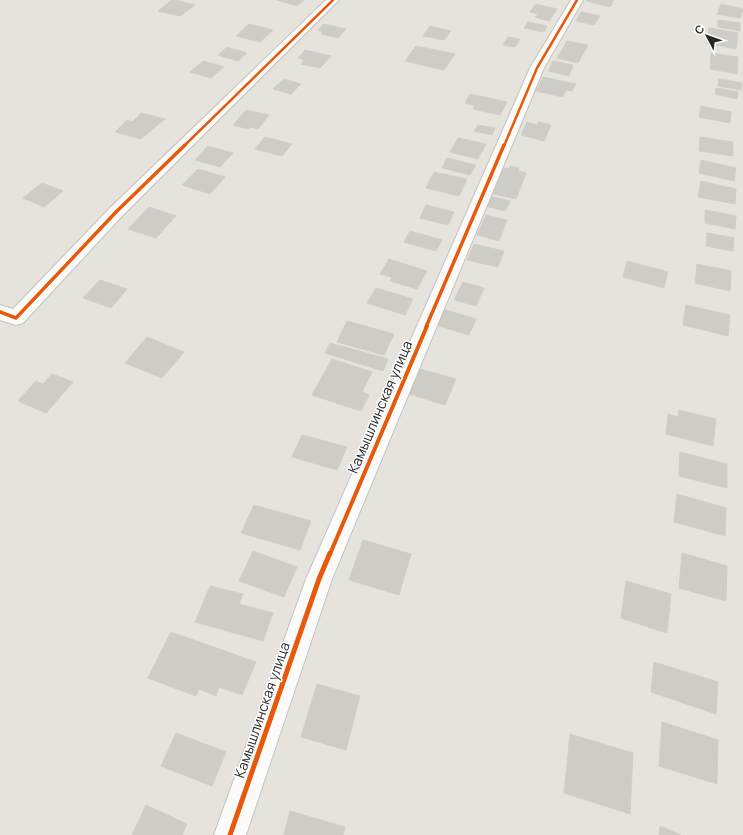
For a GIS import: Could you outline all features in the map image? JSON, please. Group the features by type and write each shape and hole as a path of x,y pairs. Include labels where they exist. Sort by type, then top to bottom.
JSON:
{"street":[{"path":"0,312 16,318 117,210 333,0"},
{"name":"Камышлинская улица","path":"230,835 319,579 537,68 577,0"}],"building":[{"path":"172,0 195,5 180,16 158,11"},
{"path":"277,0 304,0 297,6"},
{"path":"587,0 614,0 610,7"},
{"path":"536,4 557,9 549,21 535,17 538,14 530,12"},
{"path":"721,4 743,9 740,18 717,14"},
{"path":"581,12 600,16 594,25 576,21"},
{"path":"718,20 740,23 740,31 718,27"},
{"path":"528,22 547,26 544,32 524,28"},
{"path":"249,24 273,30 260,42 236,36"},
{"path":"324,24 346,29 338,38 321,34 323,32 318,30"},
{"path":"430,26 451,31 444,40 423,36"},
{"path":"709,28 738,33 736,49 706,43"},
{"path":"508,37 520,39 515,47 503,45"},
{"path":"567,41 588,45 578,63 557,58"},
{"path":"416,46 455,54 444,70 405,61"},
{"path":"227,47 247,53 238,61 218,55"},
{"path":"305,50 331,56 320,68 301,64 304,60 298,58"},
{"path":"711,53 738,57 737,74 710,69"},
{"path":"203,61 224,67 211,78 190,72"},
{"path":"553,61 573,65 569,76 548,71"},
{"path":"543,77 576,84 572,91 566,90 563,97 536,91"},
{"path":"284,79 301,84 291,94 273,89"},
{"path":"719,79 742,83 741,90 718,86"},
{"path":"716,88 738,92 737,99 715,94"},
{"path":"470,94 507,102 500,115 473,109 475,106 465,103"},
{"path":"701,106 731,112 730,123 699,117"},
{"path":"246,110 269,115 258,129 250,127 248,129 233,125"},
{"path":"141,113 165,119 141,139 115,132 127,120 132,122"},
{"path":"527,122 537,125 538,122 551,125 544,141 521,135"},
{"path":"478,125 495,128 492,135 474,131"},
{"path":"265,137 292,144 282,156 255,149"},
{"path":"700,137 733,142 733,156 699,151"},
{"path":"458,138 486,144 478,159 450,152"},
{"path":"208,146 233,153 220,167 195,160"},
{"path":"447,158 476,165 470,175 442,168"},
{"path":"701,160 736,168 734,181 699,173"},
{"path":"510,166 519,168 518,171 526,173 516,199 489,193 500,167 509,169"},
{"path":"198,169 225,177 210,194 182,185"},
{"path":"434,172 467,179 459,196 426,188"},
{"path":"701,181 736,189 735,204 698,197"},
{"path":"42,183 63,191 44,207 23,198"},
{"path":"486,195 510,201 505,211 481,205"},
{"path":"426,205 454,212 448,225 420,218"},
{"path":"149,207 176,216 156,238 128,229"},
{"path":"705,210 736,216 735,229 705,223"},
{"path":"486,215 507,220 499,241 477,235"},
{"path":"410,231 442,240 436,251 404,242"},
{"path":"707,233 734,238 733,251 706,246"},
{"path":"474,244 504,251 498,267 467,260"},
{"path":"389,259 427,271 417,289 390,281 392,277 380,274"},
{"path":"627,261 668,272 664,288 623,277"},
{"path":"697,264 731,271 730,291 695,283"},
{"path":"100,280 127,289 111,308 83,298"},
{"path":"463,282 484,288 476,306 454,300"},
{"path":"376,288 413,299 405,315 367,303"},
{"path":"686,305 730,315 728,336 683,325"},
{"path":"443,309 476,319 469,335 436,325"},
{"path":"347,321 394,334 384,355 337,342"},
{"path":"147,337 184,352 162,378 125,363"},
{"path":"330,343 388,359 383,371 325,353"},
{"path":"332,359 372,372 362,392 369,395 361,411 312,395"},
{"path":"417,368 456,379 445,405 406,393"},
{"path":"52,374 73,382 46,413 18,401 36,381 43,384"},
{"path":"679,410 716,419 713,446 666,434 668,414 678,417"},
{"path":"302,435 347,447 337,470 292,457"},
{"path":"680,452 727,464 727,488 679,476"},
{"path":"677,494 726,508 725,536 674,522"},
{"path":"254,505 311,521 300,550 241,533"},
{"path":"363,540 411,554 399,595 349,580"},
{"path":"253,551 297,567 284,597 239,581"},
{"path":"682,553 727,566 726,601 679,588"},
{"path":"626,581 671,594 667,633 621,618"},
{"path":"210,586 243,594 239,604 273,613 263,641 195,622"},
{"path":"171,632 256,662 242,695 219,687 216,696 199,689 196,696 148,678"},
{"path":"654,662 718,682 716,714 651,692"},
{"path":"317,684 360,696 346,750 301,737"},
{"path":"662,722 718,740 717,784 659,766"},
{"path":"176,733 226,752 212,786 161,766"},
{"path":"570,734 633,753 630,814 564,793"},
{"path":"146,805 187,824 182,835 132,835"},
{"path":"290,811 345,827 343,835 284,835"},
{"path":"660,826 681,835 659,835"}],"cycle path":[{"path":"0,312 16,318 117,211 333,0"},
{"path":"230,835 319,579 537,68 577,0"}]}
